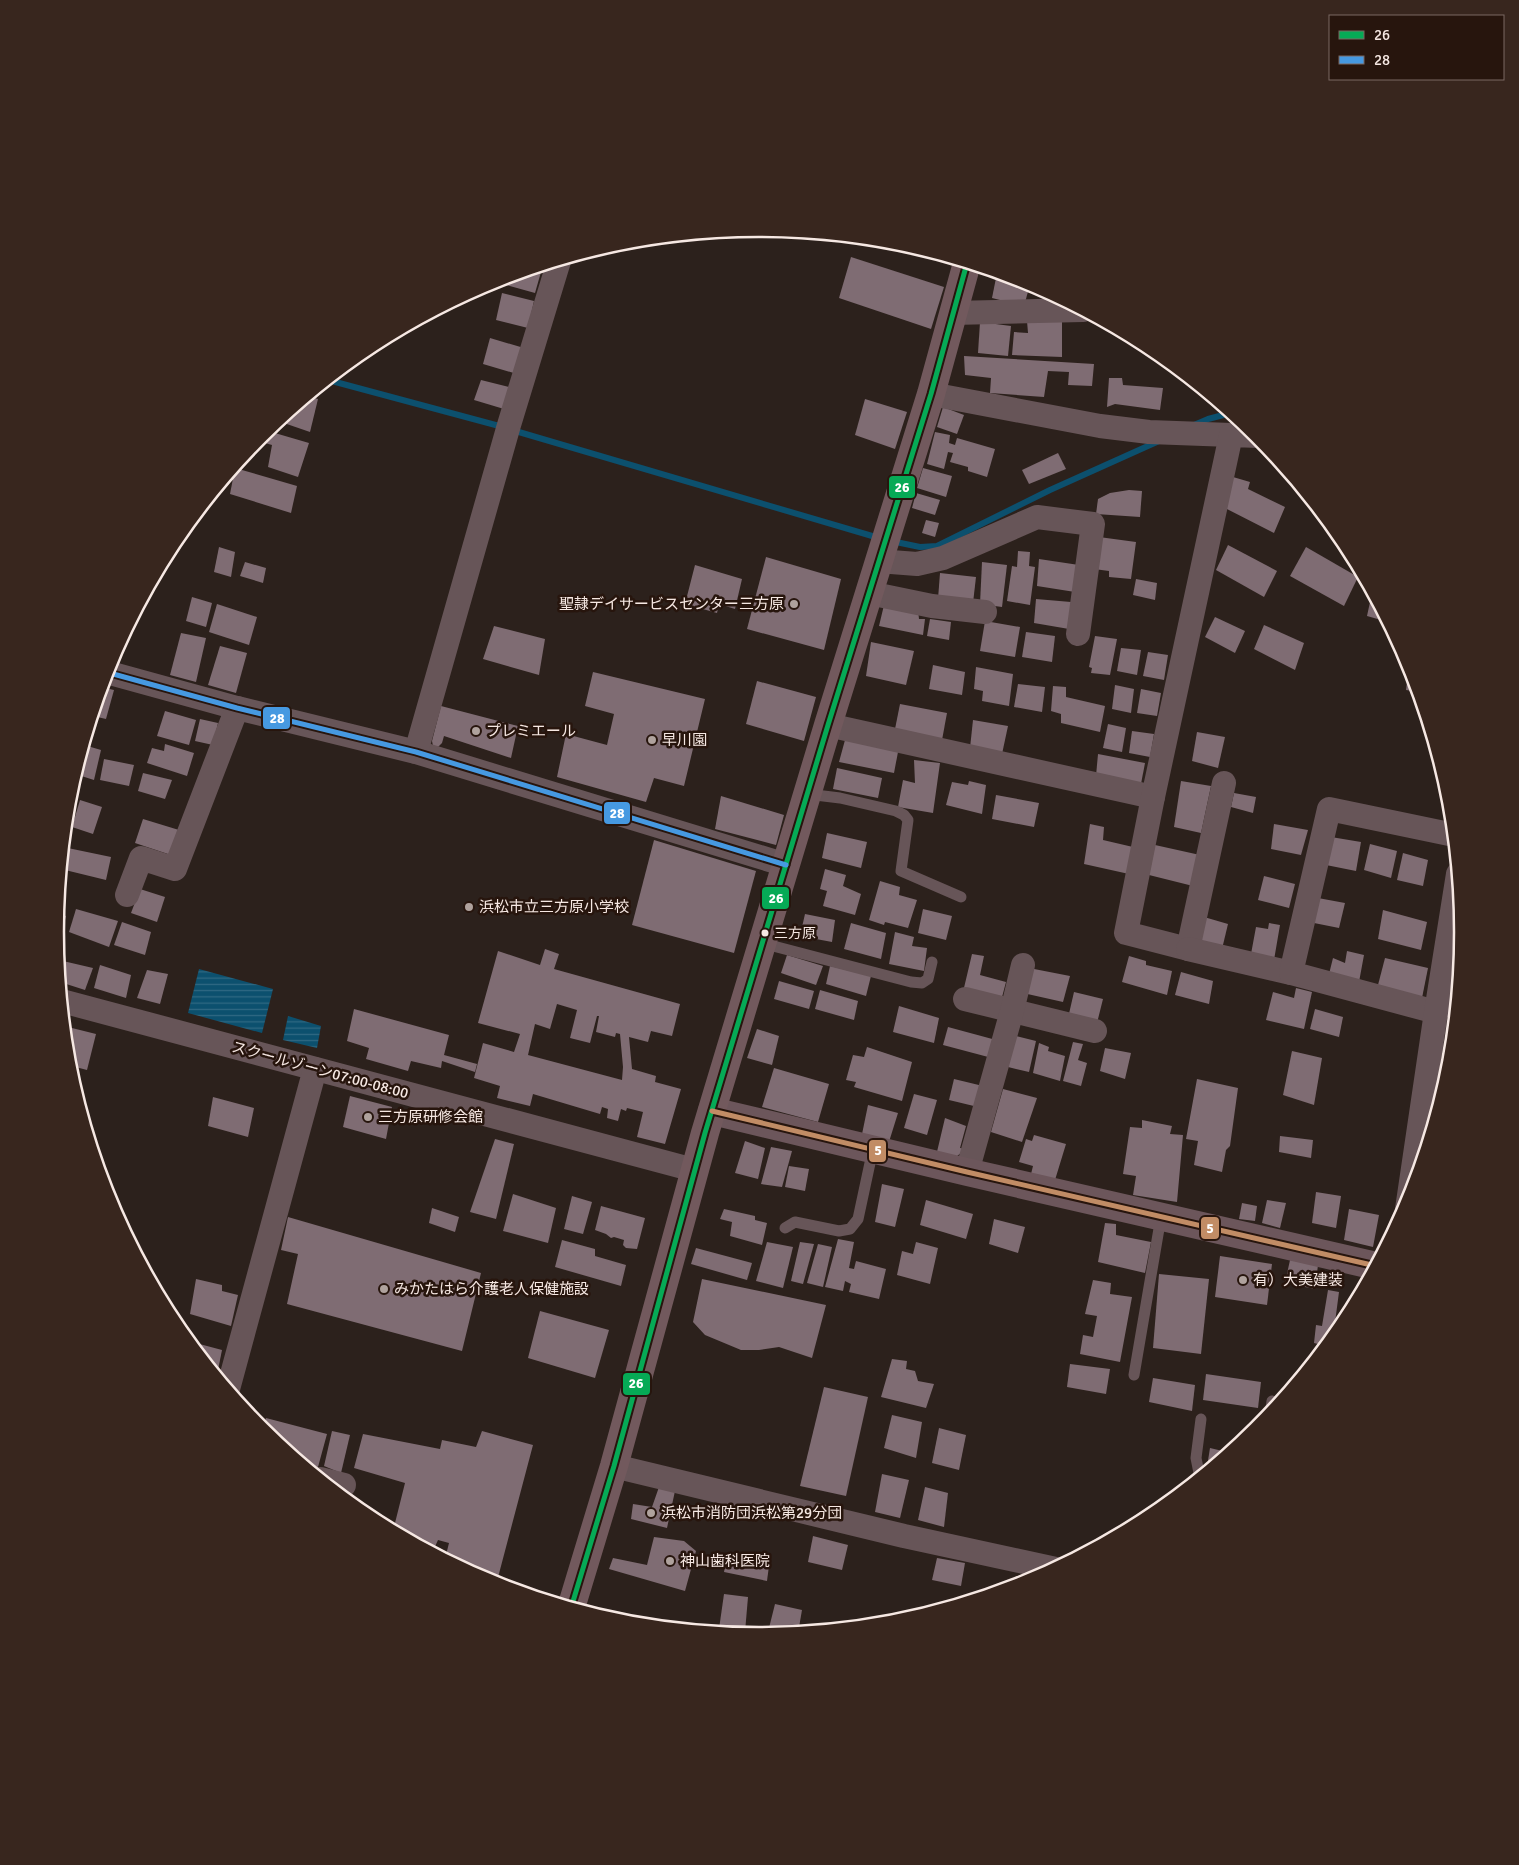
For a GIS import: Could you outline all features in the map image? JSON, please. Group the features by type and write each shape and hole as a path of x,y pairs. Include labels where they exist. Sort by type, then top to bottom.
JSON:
{"highway":[{"path":"572,1603 614,1466 694,1170 828,724 931,394 965,268"}],"main road":[{"path":"712,1111 1370,1265"}],"street":[{"path":"416,752 506,435 557,267"},
{"path":"952,313 1069,310"},
{"path":"931,394 1100,426 1149,432 1245,436"},
{"path":"1231,435 1153,797 1126,933 1291,973 1436,1012"},
{"path":"883,545 917,564 943,558 1037,517 1093,524 1078,634"},
{"path":"869,592 932,606 985,612"},
{"path":"114,674 237,708 416,752 786,865"},
{"path":"127,895 141,858 175,869 237,708"},
{"path":"828,724 1153,797"},
{"path":"1188,949 1224,783"},
{"path":"1291,973 1329,809 1448,834"},
{"path":"1413,1170 1454,898"},
{"path":"967,1172 1023,965"},
{"path":"965,999 1095,1032"},
{"name":"スクールゾーン07:00-08:00","path":"68,1003 694,1170"},
{"path":"228,1380 315,1069"},
{"path":"614,1466 904,1536 1044,1566"},
{"path":"333,1482 344,1485"}],"lane":[{"path":"807,794 840,798 896,811 904,815 908,820 901,871 961,897"},
{"path":"762,943 911,982 922,982 928,979 932,962"},
{"path":"784,1228 795,1222 839,1231 850,1229 858,1219 873,1150"},
{"path":"1134,1375 1161,1217"},
{"path":"1199,1471 1196,1458 1201,1419"}],"water":[{"path":"199,969 273,989 262,1033 188,1013"},
{"path":"288,1016 321,1026 317,1048 283,1040"}],"building":[{"path":"851,257 944,287 931,329 839,298"},
{"path":"541,272 535,293 506,285"},
{"path":"996,279 1028,291 1024,306 992,298"},
{"path":"502,293 534,301 528,328 496,320"},
{"path":"1027,321 1062,322 1062,357 1012,355 1014,332 1028,333"},
{"path":"980,322 1011,326 1008,356 978,353"},
{"path":"490,338 524,348 517,374 483,364"},
{"path":"964,356 1094,364 1092,386 1068,385 1069,372 1048,371 1044,397 990,393 991,378 965,375"},
{"path":"1109,378 1122,378 1123,385 1163,388 1160,410 1115,404 1107,407"},
{"path":"481,380 509,387 504,409 474,400"},
{"path":"315,398 318,399 310,432 286,424"},
{"path":"865,399 907,412 895,449 855,435"},
{"path":"943,407 964,415 957,434 937,427"},
{"path":"935,432 950,435 949,443 955,445 957,438 995,449 987,477 968,471 968,467 950,462 953,453 948,452 944,469 927,464"},
{"path":"276,433 309,443 298,477 268,467 272,445 266,443"},
{"path":"1058,453 1066,469 1029,484 1022,470"},
{"path":"923,468 952,476 946,497 917,488"},
{"path":"240,470 297,486 291,513 230,494 233,478"},
{"path":"1233,477 1250,482 1248,489 1285,507 1274,533 1223,507"},
{"path":"1129,490 1142,491 1140,517 1096,514 1098,499 1110,493"},
{"path":"916,493 940,500 935,515 912,508"},
{"path":"926,520 939,523 935,537 922,533"},
{"path":"1099,537 1136,542 1131,579 1109,577 1109,571 1094,569"},
{"path":"1228,545 1277,571 1264,597 1216,570"},
{"path":"219,547 235,552 231,577 214,572"},
{"path":"1306,547 1358,578 1344,606 1290,576"},
{"path":"1018,551 1030,552 1029,566 1035,567 1030,605 1007,601 1012,566 1017,567"},
{"name":"聖隷デイサービスセンター三方原","path":"766,557 841,579 824,650 747,629"},
{"path":"1039,559 1079,565 1075,592 1037,586"},
{"path":"245,562 266,568 263,583 240,576"},
{"path":"982,562 1007,565 1002,607 980,604"},
{"path":"695,565 742,579 735,609 719,604 717,613 685,604"},
{"path":"940,573 976,577 973,603 938,599"},
{"path":"1136,579 1157,583 1155,600 1133,595"},
{"path":"192,597 212,603 206,627 186,621"},
{"path":"1036,599 1071,602 1069,629 1034,623"},
{"path":"1370,601 1380,620 1367,616"},
{"path":"217,604 257,617 249,645 209,632"},
{"path":"884,605 918,610 919,619 925,619 923,635 879,626"},
{"path":"1215,617 1245,631 1235,653 1205,637"},
{"path":"930,619 951,622 949,640 927,636"},
{"path":"985,621 1020,627 1015,657 980,651"},
{"path":"1264,625 1304,643 1295,670 1254,649"},
{"path":"494,626 545,639 539,675 483,659"},
{"path":"1026,632 1055,636 1052,662 1022,657"},
{"path":"181,633 206,638 196,682 170,675"},
{"path":"1095,636 1117,639 1110,675 1091,673 1092,668 1089,667"},
{"path":"871,642 914,651 906,685 866,676"},
{"path":"220,646 247,653 236,693 208,685"},
{"path":"1121,648 1141,650 1137,675 1117,671"},
{"path":"1148,652 1168,655 1164,680 1143,676"},
{"path":"933,665 965,672 962,695 929,689"},
{"path":"976,667 1013,674 1009,706 982,701 983,691 974,689"},
{"name":"早川園","path":"593,672 705,699 684,786 654,778 646,802 557,777 566,734 607,745 614,714 585,706"},
{"path":"1407,680 1411,691 1406,690"},
{"path":"757,681 816,697 804,741 746,724"},
{"path":"1018,684 1045,687 1042,712 1014,707"},
{"path":"1115,685 1134,689 1131,713 1112,709"},
{"path":"1053,686 1066,687 1066,697 1105,706 1100,732 1061,723 1061,714 1051,711"},
{"path":"109,689 114,690 106,719 98,717"},
{"path":"1141,689 1161,693 1157,716 1137,713"},
{"path":"900,704 947,713 942,740 895,729"},
{"name":"プレミエール","path":"441,706 518,726 511,758 444,736 442,743 438,747 433,746 432,741"},
{"path":"165,711 196,720 189,745 157,736"},
{"path":"200,719 218,723 213,745 195,741"},
{"path":"973,720 1008,726 1002,754 970,748"},
{"path":"1108,724 1126,728 1122,752 1103,748"},
{"path":"1132,731 1154,734 1150,757 1129,753"},
{"path":"1197,732 1225,737 1218,768 1192,761"},
{"path":"845,740 898,752 894,773 839,762"},
{"path":"165,744 194,753 187,776 147,763 152,748 164,751"},
{"path":"89,746 101,750 94,780 82,776"},
{"path":"1098,754 1145,763 1141,784 1096,776"},
{"path":"104,759 134,765 129,786 100,780"},
{"path":"914,760 940,763 933,813 898,807 903,780 915,783"},
{"path":"837,768 882,778 878,798 833,789"},
{"path":"143,773 172,780 165,799 138,791"},
{"path":"969,781 986,785 982,814 946,805 952,782 968,785"},
{"path":"1181,781 1211,786 1201,833 1174,827"},
{"path":"1234,793 1256,797 1253,813 1231,807"},
{"path":"996,795 1039,803 1034,827 992,819"},
{"path":"721,796 784,815 776,845 715,829"},
{"path":"80,800 102,807 93,834 72,827"},
{"path":"143,819 179,830 171,855 135,843"},
{"path":"1090,824 1104,827 1103,840 1133,847 1129,874 1084,864"},
{"path":"1274,824 1308,830 1301,855 1271,849"},
{"path":"827,833 867,842 861,868 822,858"},
{"path":"1331,837 1361,842 1356,871 1326,865"},
{"path":"654,840 756,871 734,953 632,925"},
{"path":"1370,844 1397,851 1391,878 1364,870"},
{"path":"1155,845 1200,855 1193,886 1149,875"},
{"path":"69,848 111,857 106,880 67,870"},
{"path":"1403,853 1428,860 1423,886 1397,880"},
{"path":"825,869 846,875 843,886 861,894 855,915 823,906 827,891 820,889"},
{"path":"1264,876 1295,884 1289,908 1258,900"},
{"path":"880,881 900,887 899,895 917,900 908,928 885,922 884,925 869,920"},
{"path":"140,889 165,897 157,922 131,913"},
{"path":"1318,898 1345,903 1339,928 1314,923"},
{"path":"76,909 118,921 109,947 69,932"},
{"path":"923,909 952,916 946,940 918,933"},
{"path":"1383,910 1427,922 1421,950 1378,939"},
{"path":"805,914 835,920 832,942 800,936"},
{"path":"1204,917 1228,924 1222,949 1198,942"},
{"path":"122,922 151,932 145,955 114,945"},
{"path":"851,923 886,933 881,959 844,949"},
{"path":"1269,923 1280,925 1274,960 1251,954 1256,927 1268,929"},
{"path":"895,932 914,937 912,946 927,948 924,971 889,964"},
{"path":"545,949 559,954 554,969 680,1004 672,1036 651,1031 648,1042 629,1037 632,1069 656,1076 655,1082 681,1089 665,1144 637,1137 643,1112 627,1108 626,1111 621,1109 618,1121 607,1118 608,1109 602,1107 600,1114 533,1094 530,1106 497,1098 500,1086 474,1078 483,1043 514,1052 520,1034 478,1023 498,951 540,965","holes":["557,1004 577,1010 570,1038 590,1043 597,1016 599,1016 596,1032 615,1037 616,1033 620,1034 623,1067 622,1080 528,1055 535,1024 550,1029"]},
{"path":"1347,951 1364,955 1359,982 1329,974 1333,958 1345,963"},
{"path":"972,954 984,956 980,975 1006,982 1001,1001 963,992"},
{"path":"787,955 823,966 816,985 781,973"},
{"path":"1129,956 1146,961 1146,965 1172,971 1167,995 1122,982"},
{"path":"1385,958 1428,968 1422,998 1378,985"},
{"path":"65,961 93,968 85,990 66,984"},
{"path":"100,965 131,975 126,998 94,988"},
{"path":"830,966 871,976 866,996 826,984"},
{"path":"1029,968 1070,976 1063,1002 1023,993"},
{"path":"147,970 168,974 160,1004 137,998"},
{"path":"1181,972 1213,981 1209,1004 1175,995"},
{"path":"779,981 814,991 809,1009 774,999"},
{"path":"1296,988 1312,992 1304,1029 1266,1020 1273,992 1294,998"},
{"path":"820,990 858,1001 854,1020 815,1009"},
{"path":"1450,991 1453,991 1450,1018 1446,1017"},
{"path":"1074,992 1103,999 1097,1023 1068,1018"},
{"path":"899,1006 939,1018 934,1043 893,1032"},
{"path":"354,1009 449,1035 444,1055 477,1064 475,1072 442,1061 441,1068 411,1061 408,1071 366,1059 369,1048 347,1041"},
{"path":"1315,1009 1343,1017 1339,1037 1310,1029"},
{"path":"948,1027 996,1040 992,1058 943,1045"},
{"path":"71,1028 96,1034 87,1070 77,1067"},
{"path":"757,1029 779,1036 772,1065 747,1058"},
{"path":"1016,1036 1036,1041 1029,1072 1008,1067"},
{"path":"1073,1042 1083,1044 1078,1060 1087,1063 1081,1086 1063,1081"},
{"path":"1039,1043 1049,1047 1048,1051 1065,1056 1060,1081 1033,1073"},
{"path":"867,1047 912,1062 902,1101 854,1087 856,1082 846,1080 853,1055 864,1057"},
{"path":"1105,1048 1131,1053 1125,1079 1100,1071"},
{"path":"1292,1051 1322,1058 1314,1105 1283,1095"},
{"path":"774,1068 829,1084 818,1122 762,1107"},
{"path":"954,1079 983,1086 978,1107 949,1100"},
{"path":"1197,1079 1238,1088 1230,1146 1226,1150 1222,1172 1194,1165 1198,1141 1186,1139"},
{"path":"1003,1089 1037,1098 1022,1142 991,1132"},
{"path":"914,1094 937,1100 927,1135 904,1128"},
{"name":"三方原研修会館","path":"350,1096 392,1107 386,1139 343,1127"},
{"path":"213,1097 254,1108 248,1137 208,1126"},
{"path":"868,1105 898,1113 888,1145 861,1139"},
{"path":"945,1118 966,1126 960,1148 966,1149 952,1160 936,1156"},
{"path":"1142,1120 1172,1126 1170,1134 1183,1135 1177,1202 1133,1195 1136,1176 1123,1174 1130,1127 1142,1128"},
{"path":"1034,1135 1066,1144 1055,1180 1031,1174 1033,1166 1019,1162 1026,1139 1032,1141"},
{"path":"1280,1136 1313,1140 1311,1158 1279,1152"},
{"path":"495,1139 514,1144 496,1219 470,1212"},
{"path":"745,1141 765,1148 758,1179 735,1173"},
{"path":"771,1147 792,1151 782,1187 761,1184"},
{"path":"789,1166 809,1169 805,1191 785,1187"},
{"path":"882,1184 904,1189 895,1227 875,1222"},
{"path":"1316,1192 1341,1196 1336,1228 1312,1223"},
{"path":"513,1194 556,1208 548,1243 503,1231"},
{"path":"572,1196 592,1202 583,1234 564,1229"},
{"path":"926,1200 973,1214 966,1239 920,1225"},
{"path":"1267,1200 1286,1203 1280,1228 1262,1223"},
{"path":"1242,1203 1257,1206 1255,1221 1239,1219"},
{"path":"601,1206 645,1218 637,1249 626,1248 623,1245 624,1240 611,1238 595,1230"},
{"path":"432,1208 459,1217 455,1232 429,1223"},
{"path":"724,1209 755,1216 755,1220 767,1223 762,1245 730,1236 732,1222 720,1219"},
{"path":"1349,1209 1379,1215 1373,1247 1344,1240"},
{"name":"みかたはら介護老人保健施設","path":"288,1217 481,1273 462,1351 287,1304 298,1254 281,1250"},
{"path":"994,1219 1025,1227 1018,1253 989,1244"},
{"path":"1105,1223 1116,1224 1116,1235 1151,1242 1145,1273 1098,1262"},
{"path":"838,1239 854,1242 849,1268 854,1269 856,1261 886,1269 879,1299 849,1292 851,1284 845,1281 843,1291 825,1287"},
{"path":"562,1240 595,1249 595,1256 626,1265 621,1286 555,1267"},
{"path":"767,1242 793,1247 783,1288 756,1281"},
{"path":"800,1242 814,1244 803,1284 791,1281"},
{"path":"916,1242 938,1248 930,1284 897,1275 902,1251 913,1254"},
{"path":"818,1244 832,1247 823,1287 807,1283"},
{"path":"696,1248 752,1263 747,1280 691,1264"},
{"name":"有）大美建装","path":"1220,1256 1272,1264 1267,1305 1215,1297"},
{"path":"1290,1260 1318,1265 1315,1289 1285,1283"},
{"path":"1159,1274 1209,1279 1201,1354 1153,1348"},
{"path":"196,1279 222,1285 222,1291 238,1295 231,1326 190,1314"},
{"path":"702,1279 826,1305 812,1358 779,1347 741,1350 705,1335 693,1322"},
{"path":"1093,1280 1111,1283 1110,1294 1132,1297 1120,1362 1080,1354 1083,1335 1093,1337 1097,1316 1085,1314"},
{"path":"1328,1290 1339,1292 1335,1323 1319,1344 1314,1343 1316,1325 1322,1326"},
{"path":"540,1311 609,1330 595,1378 528,1358"},
{"path":"199,1344 222,1350 218,1369"},
{"path":"892,1359 907,1361 906,1369 915,1371 918,1381 934,1384 926,1408 881,1397"},
{"path":"1070,1364 1110,1369 1106,1394 1067,1387"},
{"path":"1206,1374 1261,1382 1258,1408 1203,1400"},
{"path":"1153,1378 1195,1385 1192,1411 1149,1402"},
{"path":"824,1387 868,1397 846,1496 800,1486"},
{"path":"892,1415 922,1422 916,1458 884,1448"},
{"path":"266,1418 327,1434 318,1467 313,1465 301,1456 265,1421"},
{"path":"939,1428 966,1435 959,1470 932,1463"},
{"path":"332,1431 350,1435 341,1473 324,1466"},
{"path":"482,1431 533,1445 498,1577 446,1553 449,1543 438,1540 435,1547 395,1524 405,1483 354,1468 363,1434 440,1449 442,1440 476,1447"},
{"path":"1210,1448 1223,1451 1218,1456 1207,1465"},
{"path":"882,1474 909,1480 900,1518 875,1512"},
{"name":"浜松市消防団浜松第29分団","path":"659,1487 675,1491 667,1528 631,1519 633,1504 652,1507"},
{"path":"925,1487 948,1493 944,1527 918,1520"},
{"path":"813,1536 848,1545 842,1570 808,1562"},
{"name":"神山歯科医院","path":"654,1537 684,1541 696,1551 685,1591 609,1569 613,1558 647,1565"},
{"path":"728,1552 770,1558 767,1581 724,1572"},
{"path":"937,1558 965,1563 961,1586 932,1580"},
{"path":"724,1594 748,1597 745,1628 719,1627"},
{"path":"775,1604 802,1610 799,1627 769,1628"}],"waterway":[{"path":"335,382 503,427"},
{"path":"1194,425 1224,415"},
{"path":"512,430 879,538"},
{"path":"891,541 920,547 937,546 1050,490 1159,441"}],"transit line":[{"name":"26","path":"573,1603 614,1466 705,1133 828,725 931,394 966,268"},
{"name":"28","path":"114,674 237,708 416,752 786,865"},
{"name":"5","path":"712,1111 1370,1265"}],"place":[{"name":"聖隷デイサービスセンター三方原","path":"794,604"},
{"name":"プレミエール","path":"476,731"},
{"name":"早川園","path":"652,740"},
{"name":"浜松市立三方原小学校","path":"469,907"},
{"name":"三方原","path":"765,933"},
{"name":"三方原研修会館","path":"368,1117"},
{"name":"有）大美建装","path":"1243,1280"},
{"name":"みかたはら介護老人保健施設","path":"384,1289"},
{"name":"浜松市消防団浜松第29分団","path":"651,1513"},
{"name":"神山歯科医院","path":"670,1561"}]}
